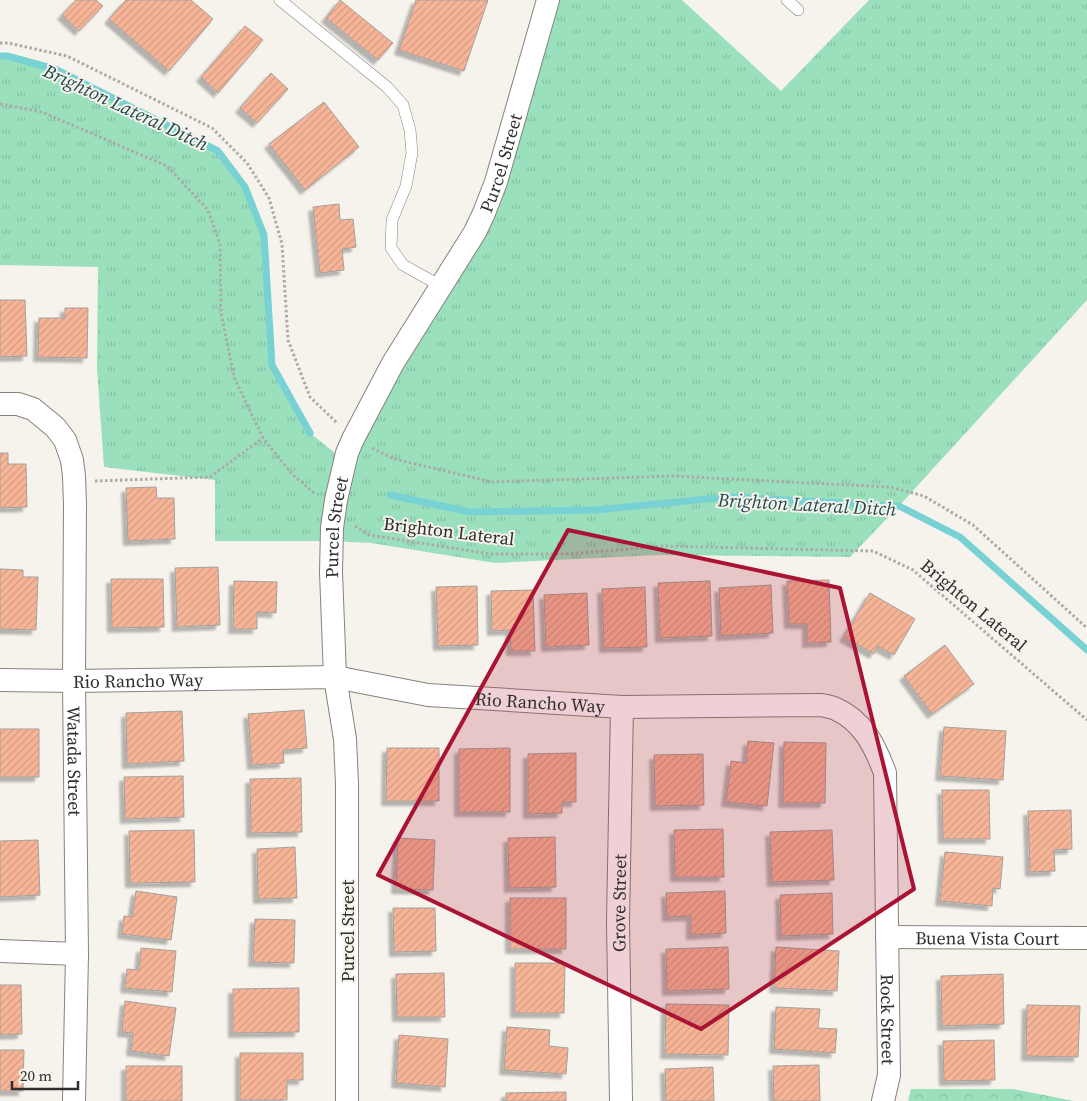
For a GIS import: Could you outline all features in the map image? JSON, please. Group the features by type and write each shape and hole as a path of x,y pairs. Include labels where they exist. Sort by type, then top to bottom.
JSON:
{"street":[{"name":"Purcel Street","path":"347,1101 347,784 345,739 335,677 331,572 332,528 336,500 345,461 353,439 393,364 475,232 484,213 493,190 548,0"},
{"name":"Watada Street","path":"0,404 18,404 33,409 55,427 65,440 72,460 75,482 74,681 77,954 74,1101"},
{"name":"Rio Rancho Way","path":"0,680 74,681 335,677 428,695 622,707 821,705 836,708 864,729 879,756 885,772 887,937"},
{"name":"Grove Street","path":"621,1101 618,922 622,707"},
{"name":"Buena Vista Court","path":"887,937 1087,938"},
{"name":"Rock Street","path":"883,1101 889,1075 887,937"},
{"path":"0,951 77,954"}],"lane":[{"path":"280,0 387,87 403,105 410,130 412,153 406,186 392,220 391,248 403,265 441,286"},
{"path":"787,0 798,10"}],"path":[{"path":"0,43 8,43 67,56 212,128 247,163 268,198 282,244 288,340 310,397 353,439 394,459 492,482 672,476 890,487 924,496 973,524 1087,628"},
{"name":"Brighton Lateral","path":"0,104 42,112 167,166 208,210 220,244 222,313 234,377 263,438 292,474 334,512 369,535 492,554 570,554 664,546 874,551 913,570 1087,720"},
{"path":"75,482 210,477 263,438"}],"highlighted area":[{"path":"568,530 840,588 914,889 701,1029 378,875"}],"green space":[{"path":"548,0 682,0 781,91 869,0 1087,0 1087,300 850,557 658,555 495,563 371,543 215,541 215,480 104,467 97,369 98,267 0,265 0,56 7,56 55,69 218,151 245,187 264,235 272,365 310,433 345,461 475,232"},
{"path":"911,1089 1013,1089 1074,1101 908,1101"}],"building":[{"path":"76,0 96,0 103,6 79,31 62,15"},
{"path":"126,0 191,0 213,19 169,71 109,19"},
{"path":"340,0 393,43 378,60 326,18"},
{"path":"416,0 488,0 464,71 399,50"},
{"path":"245,26 263,40 218,93 201,77"},
{"path":"271,73 288,89 257,123 240,108"},
{"path":"324,102 359,147 305,190 269,144"},
{"path":"339,204 340,220 353,219 356,247 342,249 344,270 320,273 313,207"},
{"path":"0,300 25,300 27,356 0,357"},
{"path":"65,308 88,308 87,358 38,357 39,318 65,318"},
{"path":"0,453 8,453 8,464 26,464 27,507 0,508"},
{"path":"156,487 157,498 174,498 175,539 128,541 126,488"},
{"path":"218,567 220,625 177,627 175,568"},
{"path":"0,569 23,570 23,577 38,577 36,630 0,629"},
{"path":"111,579 163,579 164,627 112,628"},
{"path":"829,580 831,642 807,643 807,624 789,624 787,581"},
{"path":"234,581 277,582 276,613 257,612 257,629 233,629"},
{"path":"710,581 712,636 660,638 658,583"},
{"path":"771,585 773,633 721,636 719,588"},
{"path":"477,586 478,645 438,646 436,587"},
{"path":"645,587 647,647 604,648 602,589"},
{"path":"533,590 535,651 511,651 510,630 492,631 491,591"},
{"path":"587,593 589,645 546,647 544,595"},
{"path":"870,593 915,619 894,655 878,646 874,654 844,637"},
{"path":"945,645 974,684 932,714 904,676"},
{"path":"304,710 307,748 283,750 284,763 252,765 248,714"},
{"path":"182,711 184,761 127,764 126,713"},
{"path":"944,727 1006,731 1003,780 940,776"},
{"path":"0,729 39,729 39,777 0,777"},
{"path":"748,741 774,743 767,806 726,802 731,761 746,763"},
{"path":"784,742 826,743 825,803 783,803"},
{"path":"387,748 439,748 439,801 386,801"},
{"path":"510,748 510,812 459,812 459,749"},
{"path":"576,753 576,802 562,802 562,813 528,814 528,754"},
{"path":"703,754 704,805 655,806 654,755"},
{"path":"183,776 184,817 125,819 124,777"},
{"path":"301,778 302,832 251,833 250,779"},
{"path":"942,790 989,790 990,839 943,839"},
{"path":"1071,810 1072,849 1054,850 1055,871 1030,872 1028,811"},
{"path":"723,829 724,877 675,877 674,830"},
{"path":"194,830 195,882 130,883 129,831"},
{"path":"832,830 834,880 772,882 770,832"},
{"path":"555,837 556,887 509,888 508,838"},
{"path":"398,838 435,840 433,890 396,889"},
{"path":"38,840 40,895 0,897 0,841"},
{"path":"295,847 297,898 258,899 257,849"},
{"path":"945,852 1003,857 1000,889 993,888 992,906 940,901"},
{"path":"136,891 177,897 171,940 122,934 124,916 132,917"},
{"path":"725,891 726,933 691,935 691,916 667,917 666,893"},
{"path":"832,893 833,934 781,936 780,895"},
{"path":"510,898 566,898 566,949 510,949"},
{"path":"393,908 435,908 436,951 394,952"},
{"path":"255,919 295,920 294,963 253,962"},
{"path":"728,947 729,989 667,991 666,949"},
{"path":"776,947 839,951 837,991 774,988"},
{"path":"141,948 176,951 172,992 125,988 127,969 139,970"},
{"path":"515,963 565,963 564,1013 515,1013"},
{"path":"444,973 445,1017 397,1017 396,974"},
{"path":"1003,974 1004,1024 942,1026 941,976"},
{"path":"0,985 21,985 22,1034 0,1035"},
{"path":"299,988 299,1032 233,1033 233,989"},
{"path":"125,1001 176,1008 169,1056 131,1051 133,1033 122,1032"},
{"path":"666,1004 729,1005 728,1055 665,1054"},
{"path":"1027,1005 1080,1006 1078,1057 1026,1056"},
{"path":"776,1007 820,1009 818,1028 837,1029 835,1053 774,1049"},
{"path":"507,1027 550,1030 549,1046 568,1048 566,1074 504,1070"},
{"path":"399,1035 448,1039 445,1087 396,1083"},
{"path":"994,1040 995,1080 944,1081 943,1041"},
{"path":"0,1050 24,1050 23,1091 0,1091"},
{"path":"240,1053 303,1053 303,1080 287,1080 287,1100 240,1100"},
{"path":"819,1065 820,1101 774,1101 773,1066"},
{"path":"126,1066 182,1066 182,1101 126,1101"},
{"path":"713,1067 714,1101 666,1101 665,1069"},
{"path":"566,1092 566,1101 506,1101 506,1093"}],"waterway":[{"name":"Brighton Lateral Ditch","path":"0,56 7,56 55,69 218,151 245,187 264,235 272,365 310,433"},
{"name":"Brighton Lateral Ditch","path":"390,495 470,512 596,510 728,497 899,506 960,537 1087,650"}]}
